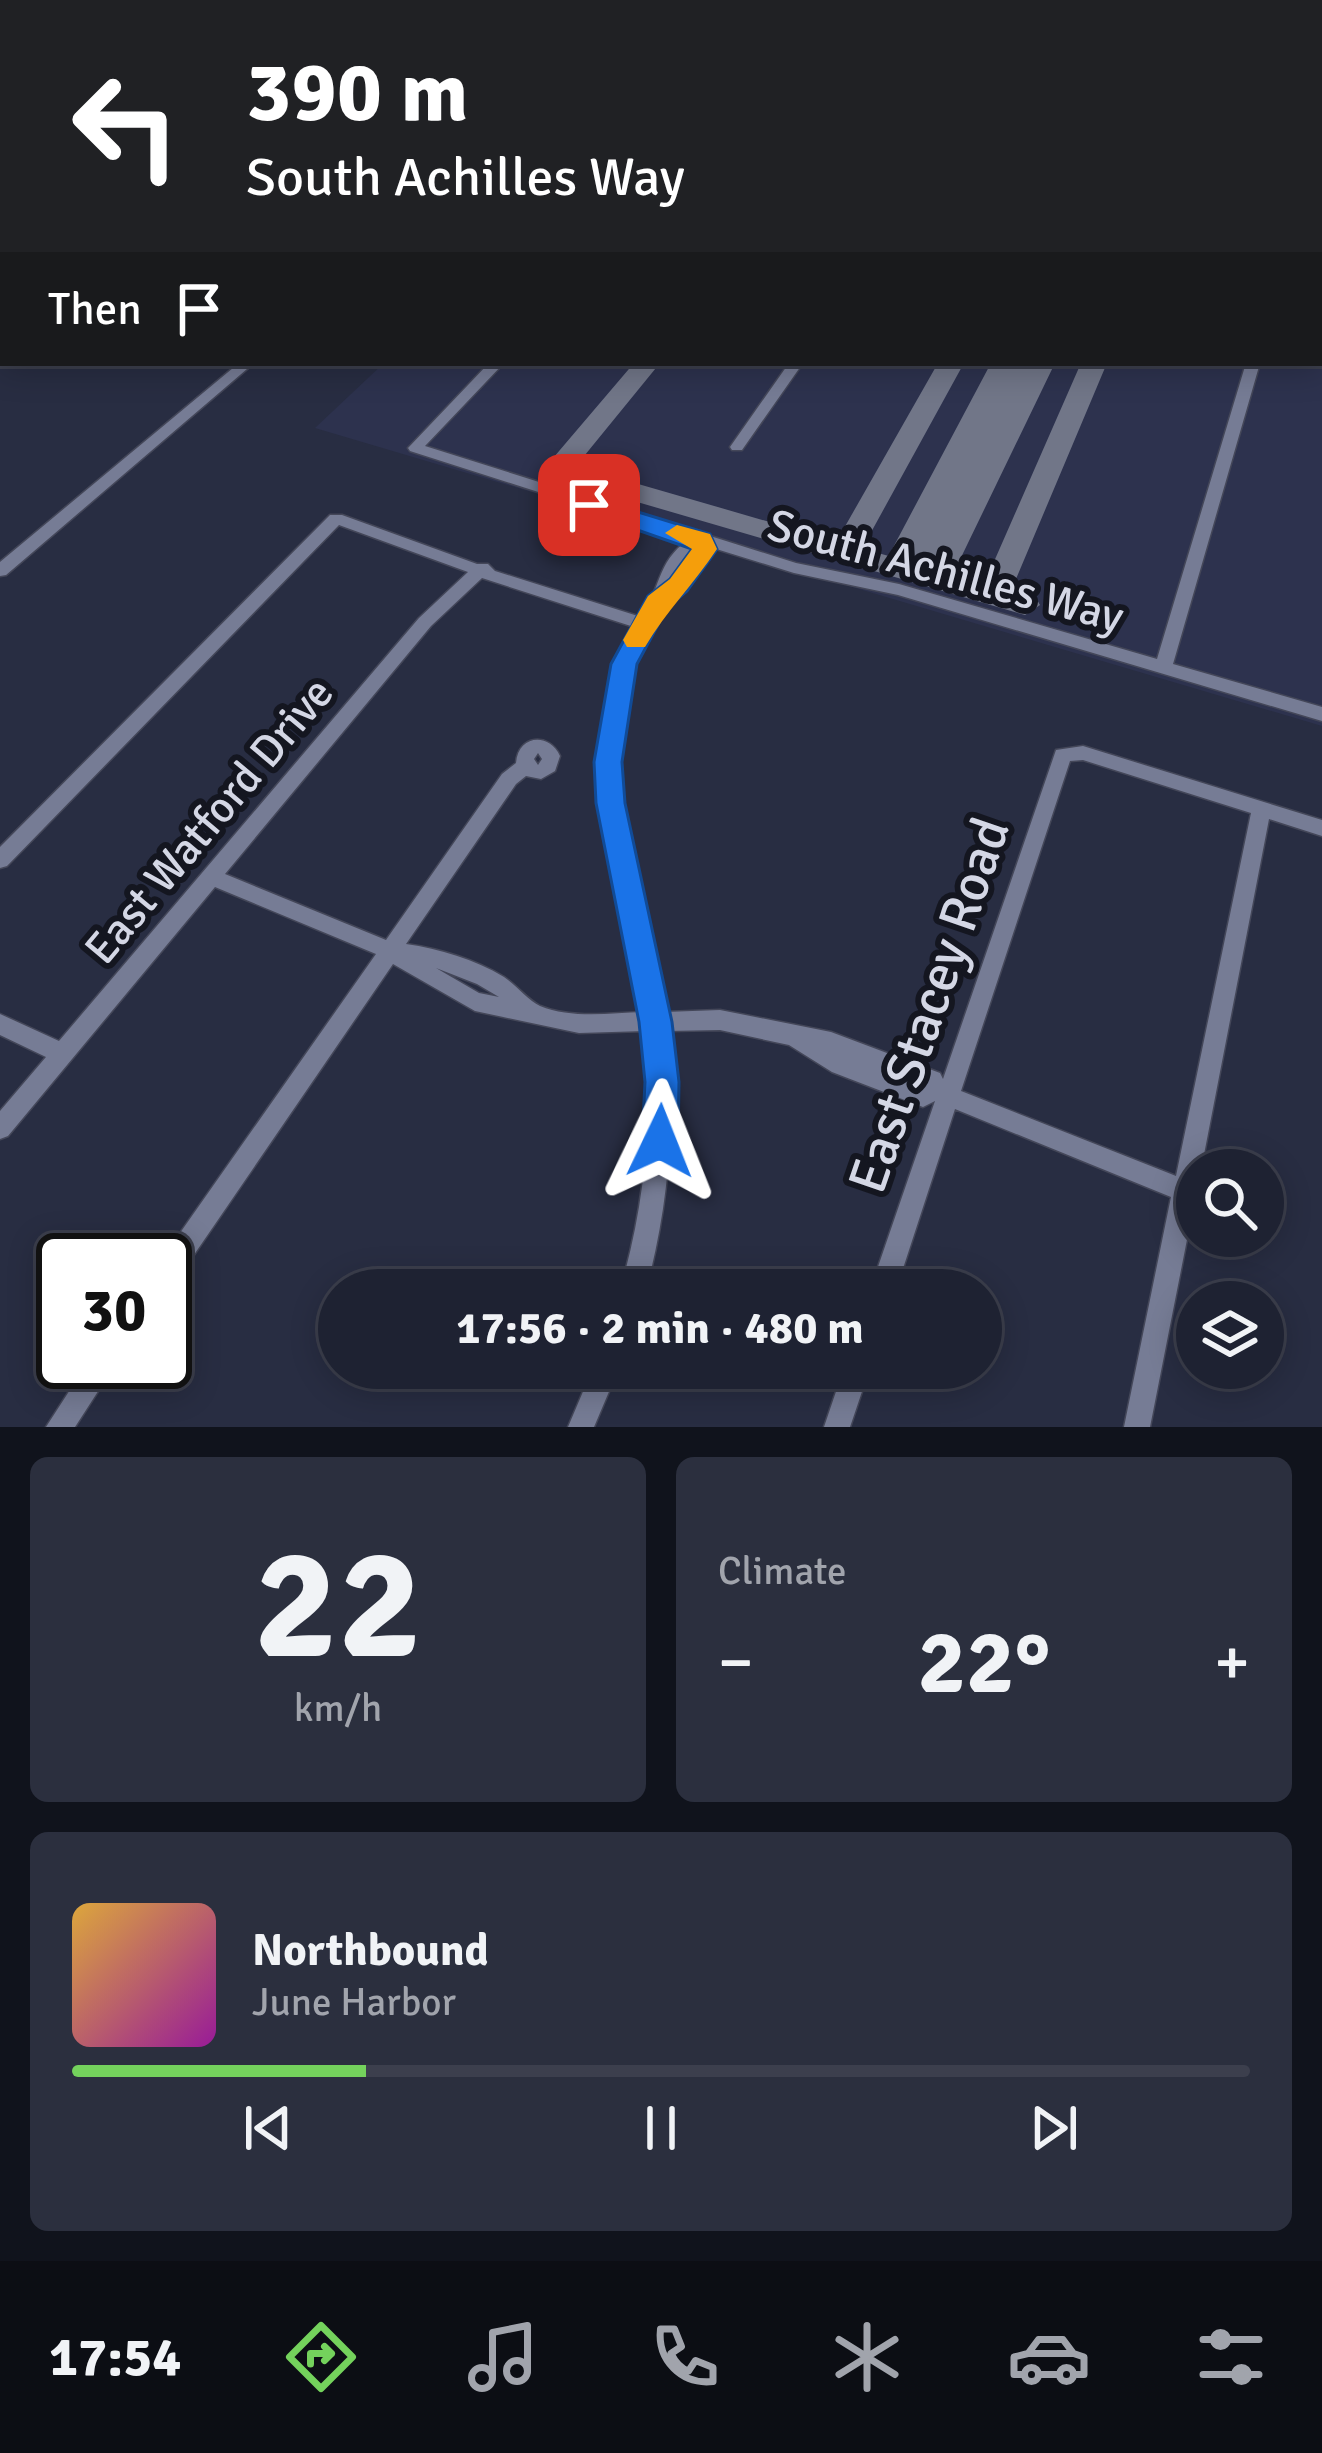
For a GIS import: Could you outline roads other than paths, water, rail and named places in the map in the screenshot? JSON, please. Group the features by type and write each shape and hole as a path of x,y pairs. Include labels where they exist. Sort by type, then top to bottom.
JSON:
{"street":[{"path":"0,570 244,366"},
{"name":"South Achilles Way","path":"494,366 416,448 814,573 899,590 1322,714"},
{"path":"737,447 794,366"},
{"path":"1163,668 1252,366"},
{"path":"0,860 336,519 482,568 557,600 644,624"},
{"path":"637,1269 660,1141 662,1082 656,1022 610,803 608,762 619,683 644,624 657,602 679,585 705,549 702,540"},
{"name":"East Watford Drive","path":"0,1128 424,622 482,568"},
{"name":"East Stacey Road","path":"889,1269 940,1092 1066,752 1262,808"},
{"path":"192,1236 509,779 526,766"},
{"path":"1191,1149 1262,808 1322,828"},
{"path":"212,877 390,951 416,970 472,985 475,1002 579,1023 719,1020 823,1038 922,1096 940,1092 1176,1188"},
{"path":"0,1024 63,1054"},
{"path":"1137,1427 1176,1222"},
{"path":"59,1427 85,1389"},
{"path":"581,1427 597,1389"},
{"path":"837,1427 850,1389"}]}
